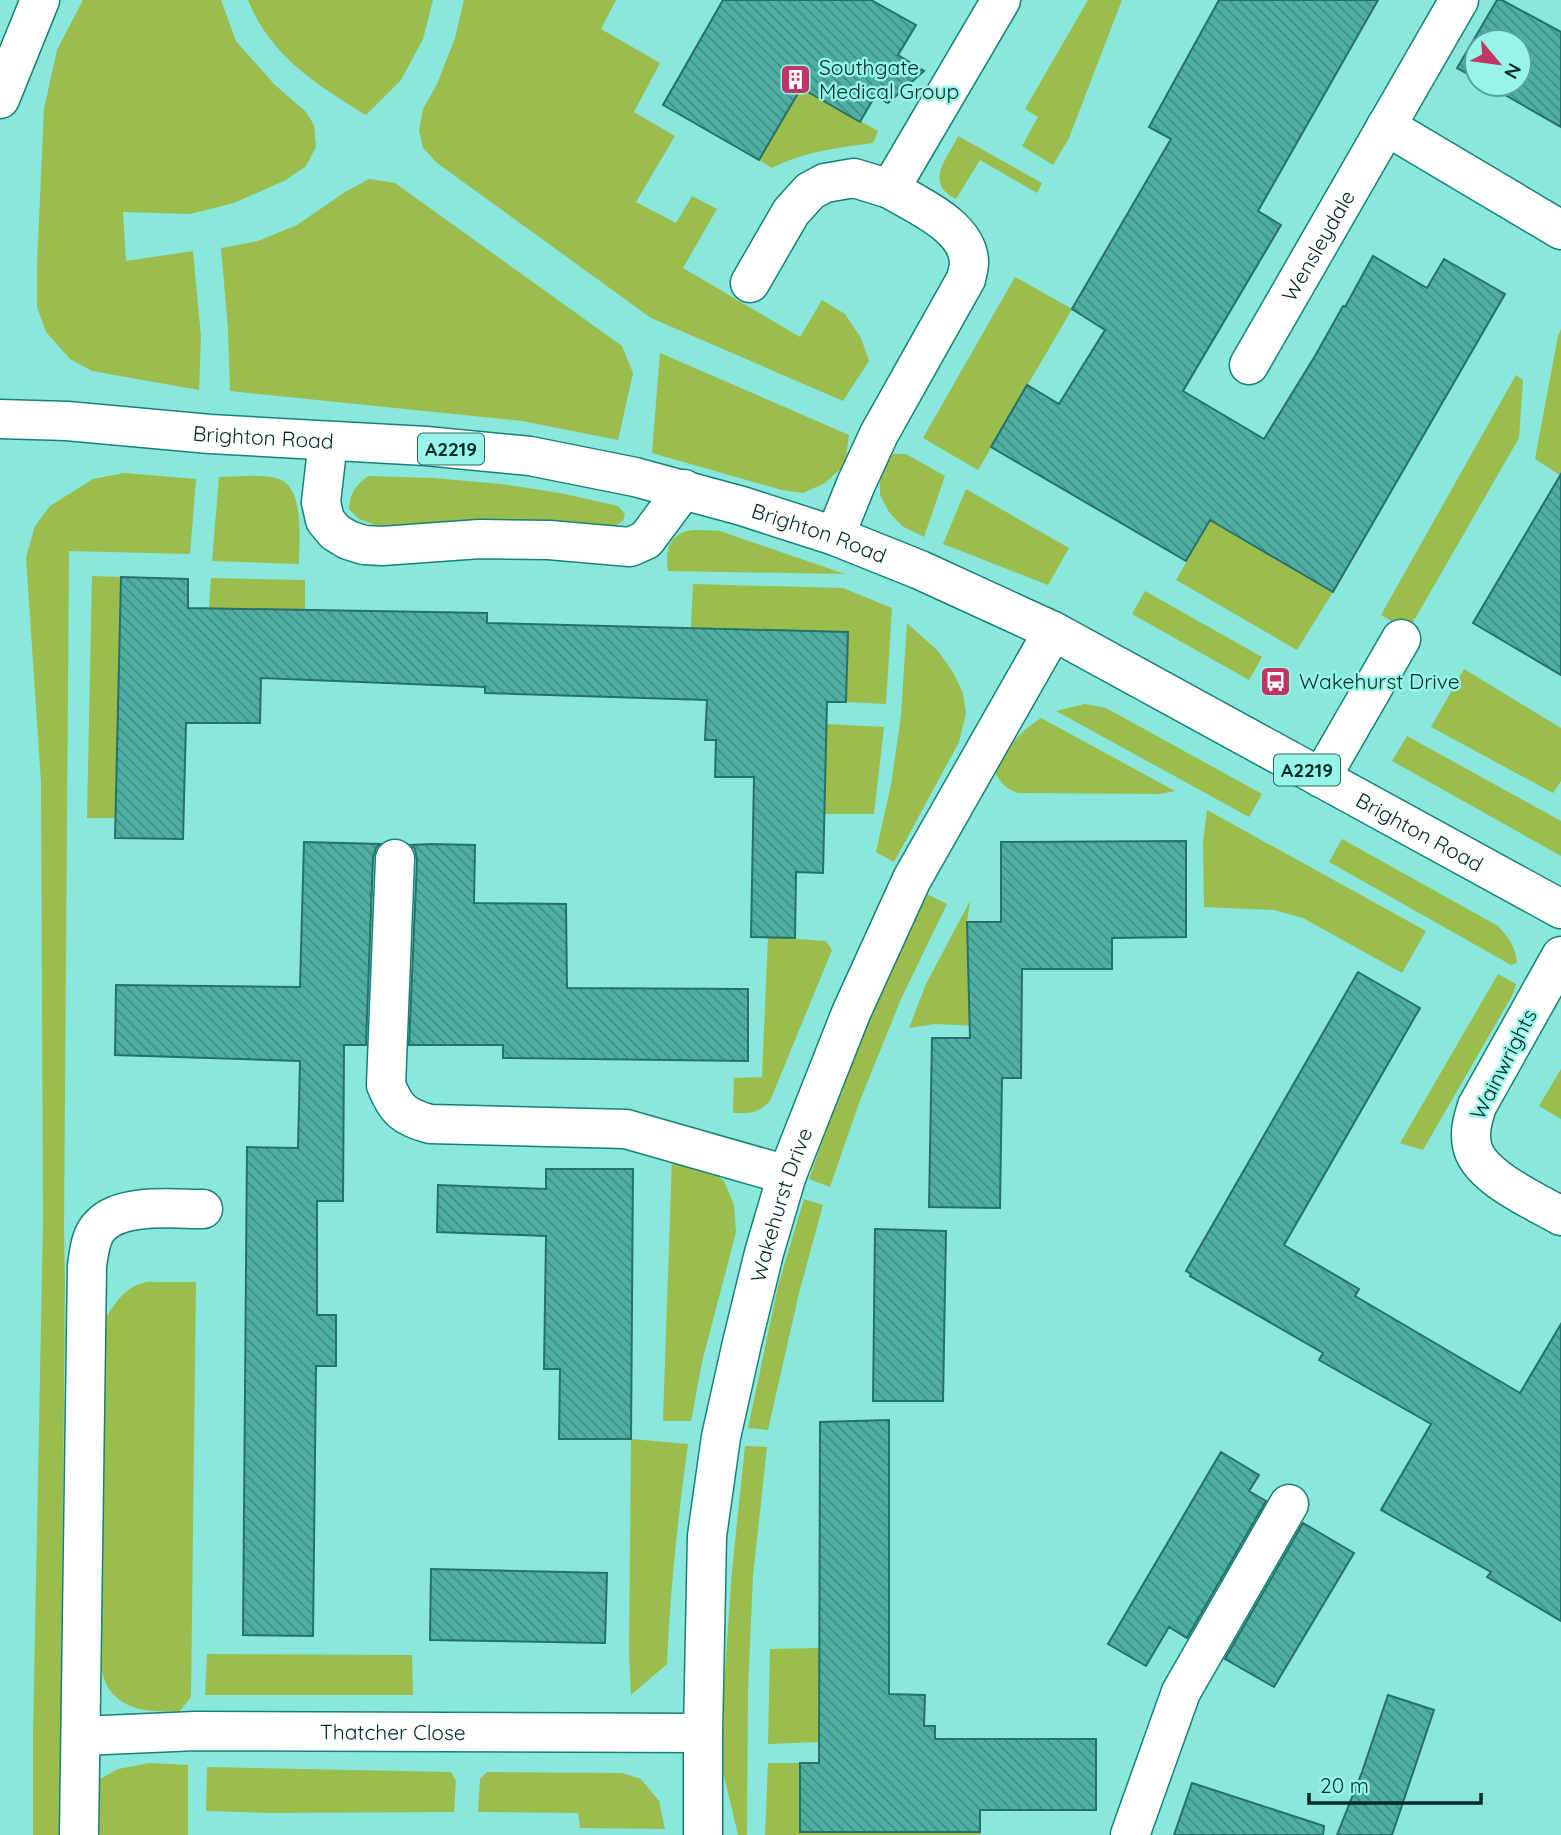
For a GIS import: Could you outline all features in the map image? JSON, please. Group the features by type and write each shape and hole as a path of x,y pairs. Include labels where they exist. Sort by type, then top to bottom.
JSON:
{"street":[{"path":"0,99 40,0"},
{"path":"890,189 1001,0"},
{"name":"Wensleydale","path":"1250,365 1460,0"},
{"path":"1386,126 1561,230"},
{"path":"750,282 792,212 810,191 825,183 854,178 890,189 944,222 958,234 965,247 969,262 966,279 879,434 835,536"},
{"name":"Brighton Road","path":"0,419 67,421 210,434 426,446 530,456 684,489 835,536 920,570 1053,631 1561,909"},
{"path":"328,441 321,502 325,520 335,532 364,545 481,539 548,540 630,547 646,540 684,489"},
{"name":"Wakehurst Drive","path":"703,1835 707,1536 722,1437 752,1305 787,1175 851,1013 912,879 1053,631"},
{"path":"1321,778 1401,639"},
{"path":"395,859 386,1085 399,1110 413,1120 430,1124 626,1129 787,1175"},
{"name":"Wainwrights","path":"1561,956 1477,1106 1471,1128 1472,1147 1480,1163 1494,1178 1561,1216"},
{"path":"79,1835 87,1266 90,1245 100,1225 115,1215 136,1210 203,1209"},
{"path":"1129,1835 1181,1692 1289,1504"},
{"name":"Thatcher Close","path":"81,1736 196,1731 703,1733"}],"green space":[{"path":"83,0 221,0 236,41 274,84 306,112 314,125 316,147 306,166 286,180 234,203 190,214 123,212 126,261 193,251 201,337 199,390 92,371 70,359 46,332 37,307 44,109 57,50"},
{"path":"248,0 433,0 423,39 401,80 366,115 313,80 282,53 269,38"},
{"path":"464,0 616,0 601,29 660,63 634,112 675,136 636,202 676,223 692,196 717,209 683,268 800,337 822,300 845,314 861,338 869,361 843,401 651,318 437,163 423,148 419,131 423,109 437,84 455,38"},
{"path":"1088,0 1122,0 1069,138 1053,165 1022,146 1038,117 1025,109"},
{"path":"801,88 878,131 873,143 809,154 772,168 759,160"},
{"path":"958,136 1042,183 1037,193 980,160 956,199 946,193 939,178 944,161"},
{"path":"369,179 395,183 622,346 633,373 618,440 522,421 230,391 221,248 258,241 297,225"},
{"path":"1015,277 1072,309 978,470 923,438"},
{"path":"1561,329 1561,476 1535,459"},
{"path":"660,353 849,435 845,465 825,483 803,493 782,490 652,453"},
{"path":"1516,375 1523,380 1519,438 1408,631 1381,615"},
{"path":"889,454 906,454 945,476 924,537 902,526 889,512 880,495 880,476"},
{"path":"124,473 196,479 190,554 69,551 60,1835 33,1835 43,1222 41,782 26,557 35,526 50,506 93,479"},
{"path":"265,476 287,484 293,493 299,516 299,564 212,561 219,477"},
{"path":"368,476 501,484 618,506 625,514 623,521 613,527 492,521 379,526 359,519 349,509 354,490"},
{"path":"966,489 1069,548 1048,585 943,544"},
{"path":"1210,521 1333,592 1297,650 1176,580"},
{"path":"686,531 720,531 845,574 668,571 667,554 670,543"},
{"path":"92,576 121,577 115,818 87,818"},
{"path":"211,578 305,580 305,611 209,608"},
{"path":"693,584 843,588 892,608 886,704 846,702 848,632 691,628"},
{"path":"1145,591 1262,657 1249,680 1132,614"},
{"path":"907,623 938,651 953,672 963,693 966,714 959,742 894,862 876,852 891,785 901,716"},
{"path":"1464,669 1561,728 1561,781 1553,793 1431,727"},
{"path":"1085,704 1106,708 1262,794 1249,817 1056,711"},
{"path":"1041,718 1175,791 1159,794 1018,793 1010,789 994,771 1014,741"},
{"path":"827,724 884,727 874,814 824,814"},
{"path":"1407,736 1561,821 1561,856 1392,761"},
{"path":"1207,810 1426,931 1402,973 1303,918 1274,910 1204,907 1203,841"},
{"path":"1342,839 1498,926 1511,943 1517,963 1511,965 1329,862"},
{"path":"927,894 947,904 901,999 859,1103 830,1187 809,1179 881,991"},
{"path":"970,901 967,922 968,968 1002,1027 935,1024 909,1028 926,984"},
{"path":"768,937 826,941 832,950 770,1101 753,1112 733,1113 734,1078 762,1077"},
{"path":"1498,974 1516,984 1513,994 1423,1150 1400,1143"},
{"path":"1561,1069 1561,1119 1539,1106"},
{"path":"672,1157 701,1164 724,1181 734,1205 736,1232 702,1362 691,1421 663,1421"},
{"path":"804,1199 823,1205 799,1293 768,1430 748,1428 778,1286"},
{"path":"145,1282 196,1282 191,1697 179,1712 159,1711 123,1703 107,1686 100,1663 98,1332 116,1303 135,1286"},
{"path":"631,1439 688,1444 675,1554 667,1664 631,1695 629,1653"},
{"path":"745,1446 767,1447 753,1576 748,1688 747,1835 738,1835 723,1772 724,1684"},
{"path":"819,1648 819,1742 768,1744 770,1649"},
{"path":"207,1654 412,1655 413,1695 205,1695"},
{"path":"150,1763 188,1765 188,1835 100,1835 94,1820 93,1807 100,1779 118,1769"},
{"path":"768,1763 800,1763 800,1832 980,1832 980,1835 765,1835"},
{"path":"207,1767 451,1772 456,1781 454,1812 206,1811"},
{"path":"487,1772 622,1773 641,1779 659,1801 665,1829 580,1828 578,1813 478,1812 480,1779"}],"building":[{"name":"Southgate Medical Group","path":"723,0 871,0 916,25 898,55 924,71 888,103 875,96 860,122 801,88 759,160 663,105"},
{"path":"1219,0 1378,0 1258,211 1281,225 1183,391 1264,439 1373,256 1427,288 1444,259 1505,294 1333,592 1210,520 1186,561 991,447 1027,385 1059,404 1105,330 1072,309 1171,139 1149,127"},
{"path":"1497,0 1502,0 1561,32 1561,127 1510,98 1533,98 1533,28 1481,28"},
{"path":"1463,58 1463,71 1457,68"},
{"path":"1561,474 1561,675 1473,623"},
{"path":"121,577 188,579 188,608 487,613 487,623 848,632 846,702 827,702 823,873 796,872 795,938 751,937 754,777 715,777 716,740 705,740 707,700 485,693 485,687 261,678 260,723 186,723 183,839 115,838"},
{"path":"1186,841 1186,937 1112,938 1112,969 1022,969 1021,1078 1002,1078 1000,1208 929,1207 932,1038 970,1038 967,922 1001,922 1001,842"},
{"path":"304,842 380,844 373,858 366,1045 344,1045 343,1201 317,1201 317,1315 336,1315 336,1366 316,1366 313,1636 243,1635 247,1147 298,1148 300,1061 115,1055 116,985 300,987"},
{"path":"411,845 475,845 474,903 566,904 567,988 748,989 748,1061 503,1058 503,1045 409,1045 417,860 415,849"},
{"path":"1358,972 1420,1008 1284,1245 1359,1289 1355,1296 1520,1393 1561,1324 1561,1621 1487,1577 1491,1572 1381,1510 1431,1424 1319,1360 1323,1353 1190,1276 1186,1271"},
{"path":"546,1169 633,1169 631,1439 559,1439 560,1369 544,1369 546,1236 437,1232 438,1185 546,1189"},
{"path":"875,1229 946,1231 943,1401 873,1401"},
{"path":"889,1420 889,1694 925,1695 924,1726 935,1726 935,1739 1096,1739 1096,1810 980,1810 980,1832 800,1832 800,1763 819,1763 820,1422"},
{"path":"1221,1452 1259,1475 1249,1491 1266,1501 1187,1638 1169,1627 1146,1666 1108,1644"},
{"path":"1303,1523 1354,1553 1274,1687 1225,1659"},
{"path":"431,1569 607,1573 605,1643 430,1640"},
{"path":"1388,1695 1434,1710 1392,1835 1337,1835 1362,1772"},
{"path":"1192,1783 1324,1826 1323,1835 1174,1835"}],"place":[{"name":"Southgate Medical Group","path":"796,79"},
{"name":"Wakehurst Drive","path":"1276,681"}]}
